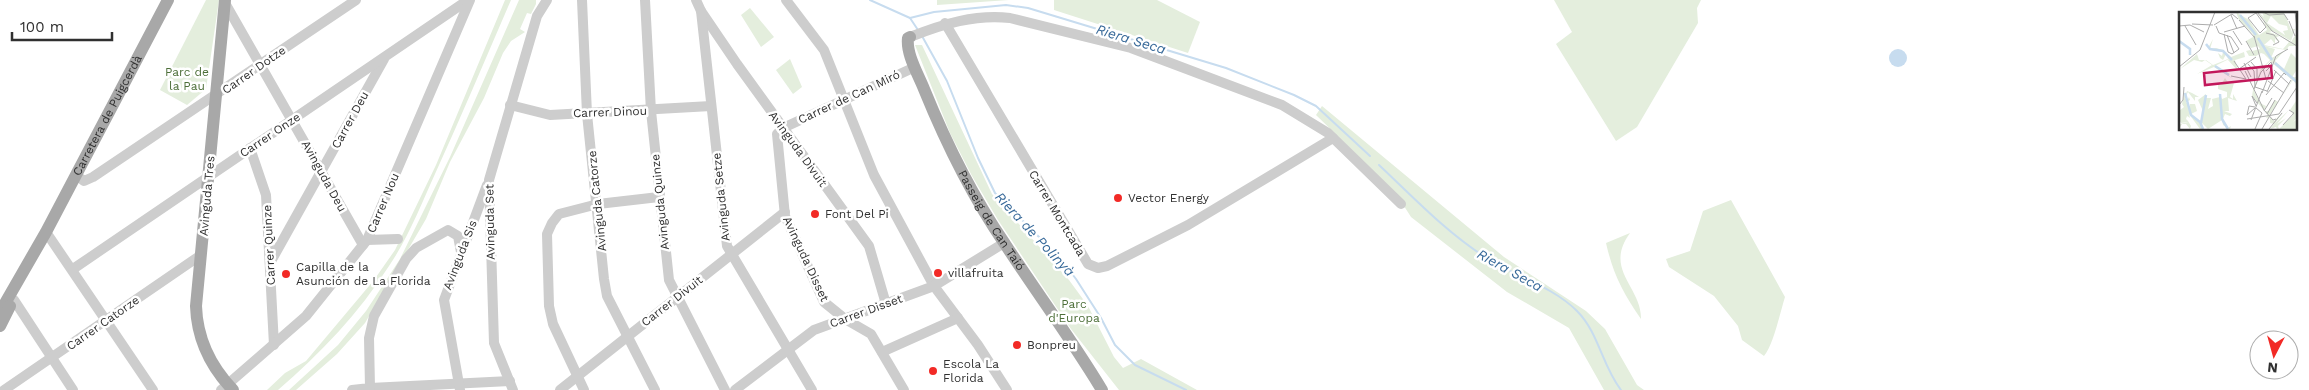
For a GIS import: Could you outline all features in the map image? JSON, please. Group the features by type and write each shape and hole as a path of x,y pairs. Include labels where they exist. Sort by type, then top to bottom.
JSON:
{"main road":[{"name":"Carretera de Puigcerdà","path":"0,326 2,313 168,0"},
{"name":"Avinguda Tres","path":"225,1 196,306 199,333 228,389"},
{"name":"Passeig de Can Taió","path":"910,37 907,43 915,67 957,164 1004,243 1070,337 1102,390"},
{"name":"Carretera de Puigcerdà","path":"2,313 14,300 46,232"}],"street":[{"name":"Carrer Dotze","path":"76,175 84,181 93,177 356,0"},
{"name":"Carrer Onze","path":"72,269 469,0"},
{"name":"Carrer Nou","path":"228,389 306,316 365,243 469,0"},
{"name":"Avinguda Set","path":"511,385 494,343 489,180 537,16 547,0"},
{"name":"Avinguda Catorze","path":"582,0 588,114 607,296 655,390"},
{"name":"Avinguda Quinze","path":"646,0 651,111 669,280 725,390"},
{"name":"Avinguda Divuit","path":"696,0 701,11 783,128 869,246 886,304"},
{"path":"786,0 824,50 874,175 934,286 1007,390"},
{"name":"Avinguda Deu","path":"225,1 321,171 365,243"},
{"name":"Avinguda Setze","path":"701,11 726,246 730,256 812,390"},
{"path":"910,37 945,23 992,16 1010,18 1131,48 1282,104 1315,124 1367,166 1401,204"},
{"name":"Carrer Montcada","path":"945,23 1088,264 1098,268 1107,266 1188,225 1333,138"},
{"name":"Carrer Deu","path":"270,263 386,55"},
{"name":"Carrer de Can Miró","path":"783,128 915,67"},
{"name":"Carrer Dinou","path":"510,105 550,115 651,111 711,106"},
{"name":"Avinguda Disset","path":"783,128 777,134 784,212 824,302 845,319 871,334 904,390"},
{"name":"Carrer Quinze","path":"250,148 266,195 274,345"},
{"name":"Avinguda Sis","path":"460,387 444,300 489,180"},
{"path":"584,390 553,324 549,306 548,234 552,223 559,214 598,204 659,197"},
{"name":"Carrer Divuit","path":"560,390 784,212"},
{"path":"370,388 371,325 406,259 416,248 448,230 458,236 461,252"},
{"path":"46,232 153,390"},
{"path":"365,243 398,239"},
{"name":"Carrer Disset","path":"735,390 814,330 934,286 1004,243"},
{"name":"Carrer Catorze","path":"4,390 201,255"},
{"path":"14,300 74,390"},
{"path":"882,352 958,318"},
{"path":"352,390 511,385"}],"green space":[{"name":"Parc de la Pau","path":"206,0 219,0 206,89 187,105 160,90"},
{"path":"505,0 511,0 419,209 396,255 365,300 324,347 278,390 267,390 285,373 306,361 374,280 395,250 436,165"},
{"path":"519,0 536,0 531,14 527,13 520,29 525,32 511,41 503,53 484,98 450,162 426,219 365,323 337,354 296,390 289,390 338,345 366,311 400,259 450,157"},
{"path":"937,0 1009,0 937,5"},
{"path":"1054,0 1157,0 1200,22 1188,53 1054,10"},
{"path":"1554,0 1701,0 1697,8 1698,23 1637,127 1616,141 1556,44 1572,32"},
{"path":"750,8 774,37 761,47 741,15"},
{"name":"Parc d'Europa","path":"915,45 922,45 992,194 1069,280 1088,306 1114,357 1123,368 1141,359 1197,390 1119,390 1071,329 998,220 972,176 950,133"},
{"path":"790,59 802,87 793,94 776,70"},
{"path":"1322,106 1504,257 1586,311 1605,329 1637,385 1644,390 1604,390 1569,328 1507,292 1411,217 1395,192 1316,115"},
{"path":"1731,200 1785,297 1773,337 1764,356 1742,340 1738,326 1714,296 1669,267 1666,259 1690,251 1703,211"},
{"path":"1630,233 1623,246 1620,258 1626,278 1640,308 1641,319 1619,283 1606,243"}],"water":[{"path":"1898,49 1904,52 1907,58 1904,64 1898,67 1892,64 1889,58 1892,52"}],"waterway":[{"name":"Riera Seca","path":"870,0 910,18 934,12 1006,5 1028,8 1226,68 1294,95 1316,106 1370,156"},
{"name":"Riera de Polinyà","path":"910,18 918,30"},
{"name":"Riera de Polinyà","path":"922,36 947,81 978,158 995,193 1059,257 1076,279 1101,318 1115,345 1135,365 1186,390"},
{"name":"Riera Seca","path":"1379,165 1457,237 1496,264 1545,288 1577,311 1596,339 1609,371 1621,390"}],"place":[{"name":"Vector Energy","path":"1118,198"},
{"name":"Font Del Pi","path":"815,214"},
{"name":"villafruita","path":"938,273"},
{"name":"Capilla de la Asunción de La Florida","path":"286,274"},
{"name":"Bonpreu","path":"1017,345"},
{"name":"Escola La Florida","path":"933,371"}]}
